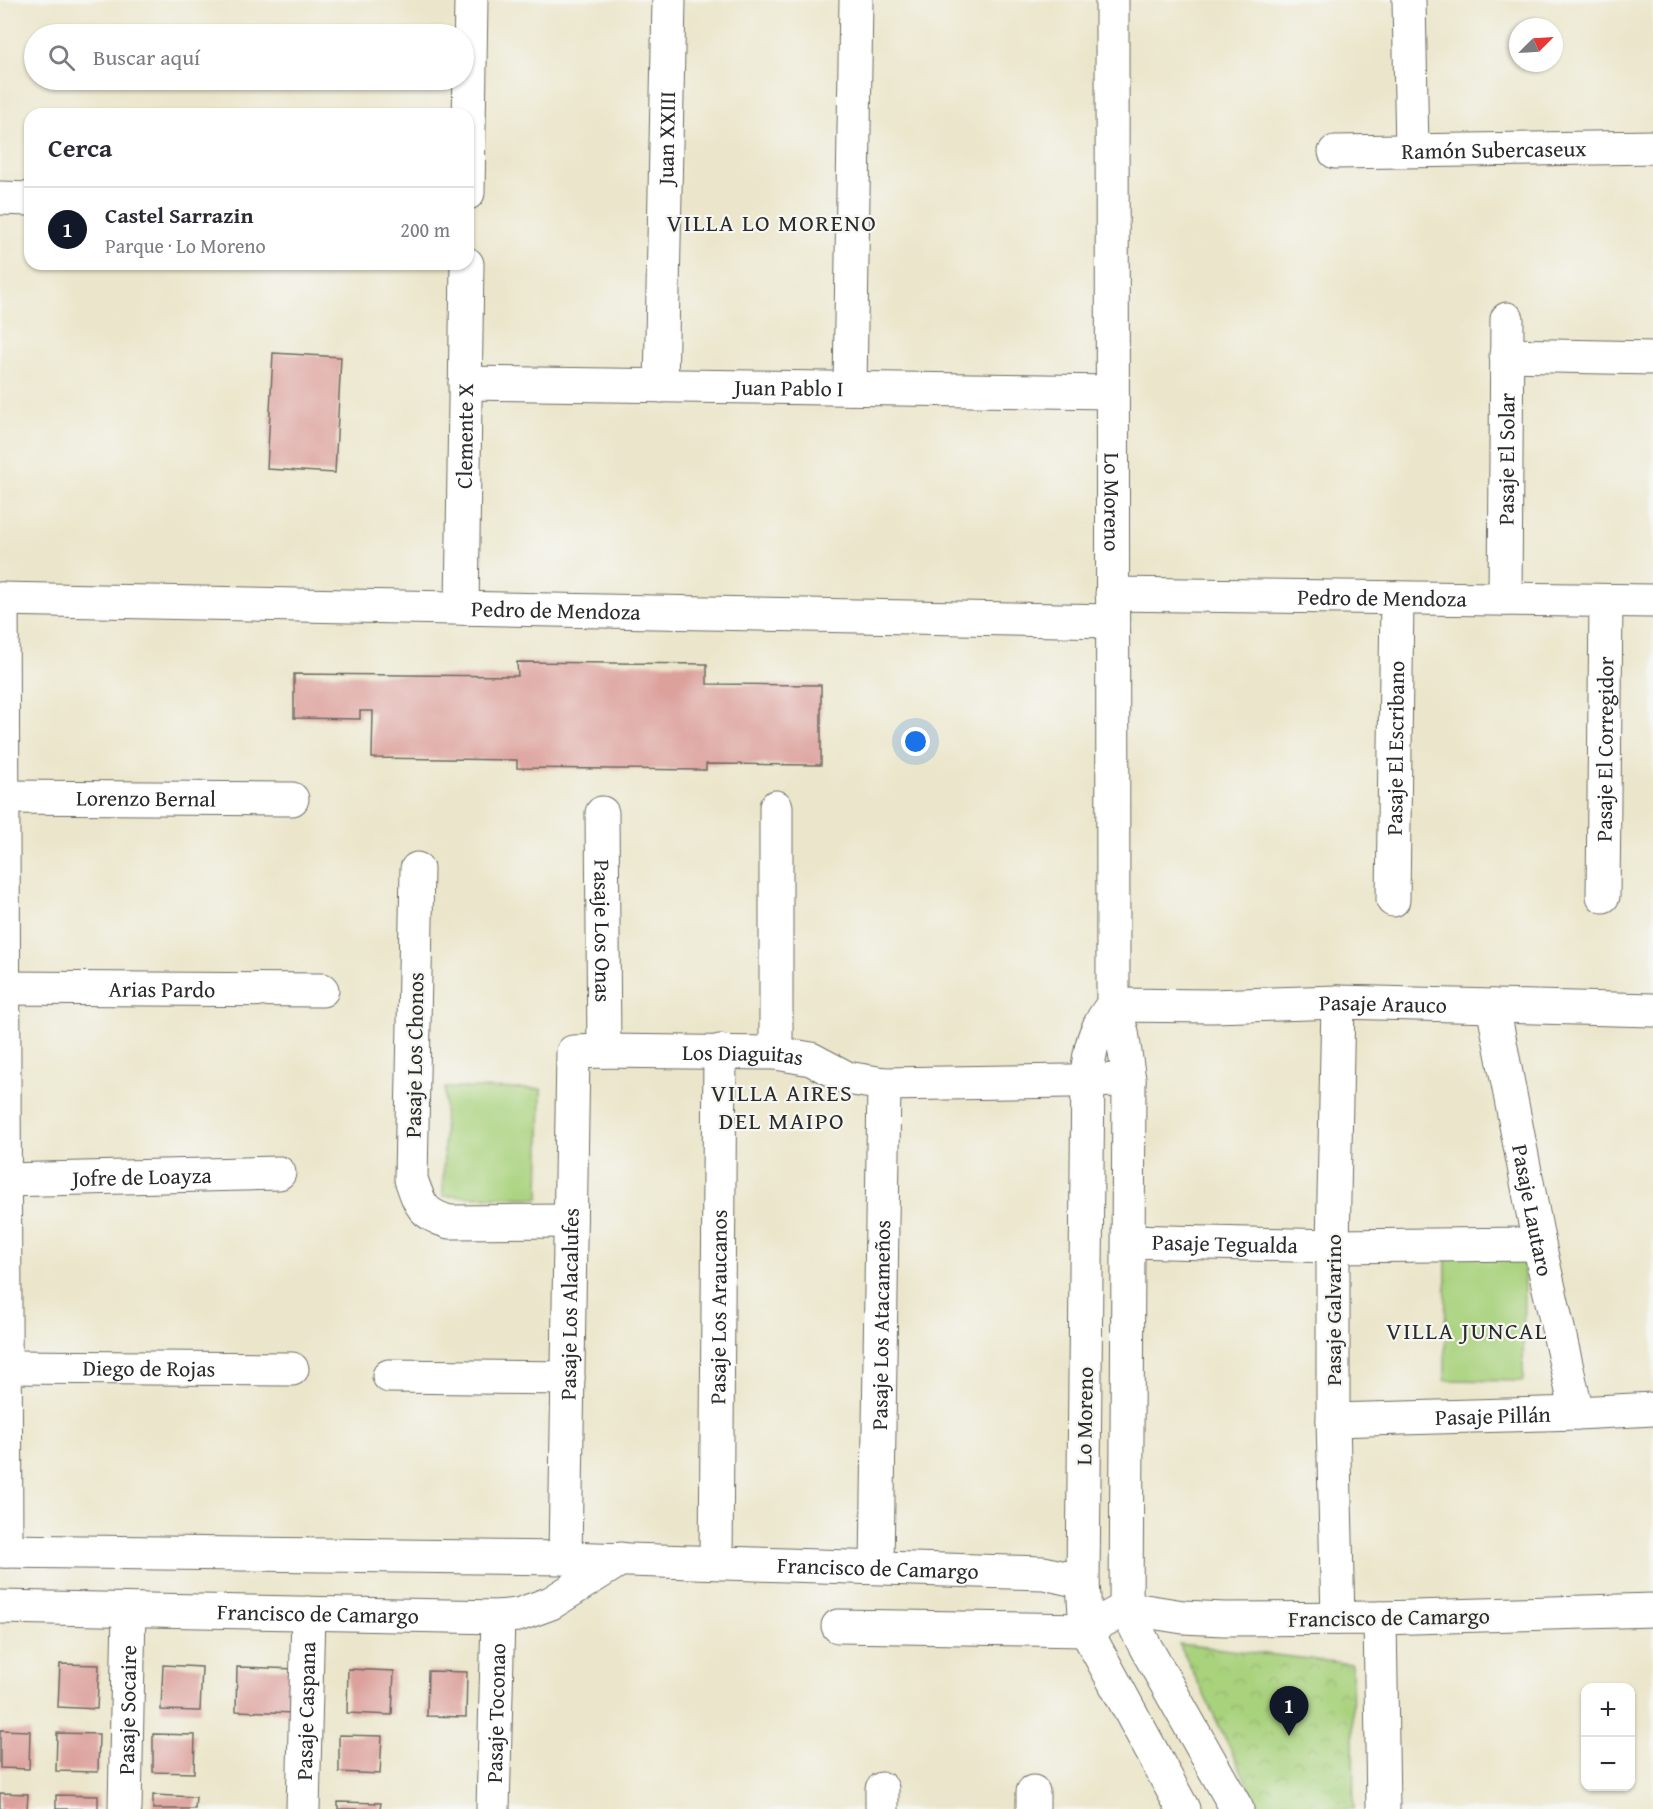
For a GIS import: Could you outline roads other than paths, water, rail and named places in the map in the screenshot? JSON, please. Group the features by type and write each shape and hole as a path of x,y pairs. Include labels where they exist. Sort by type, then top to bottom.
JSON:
{"street":[{"path":"471,0 471,24"},
{"name":"Juan XXIII","path":"661,386 669,0"},
{"path":"850,388 856,0"},
{"name":"Lo Moreno","path":"1112,0 1113,1005 1122,1032 1129,1080 1126,1608 1237,1809"},
{"path":"1409,0 1412,150"},
{"path":"469,108 470,90"},
{"name":"Ramón Subercaseux","path":"1335,152 1653,147"},
{"path":"0,198 24,199"},
{"name":"Clemente X","path":"462,608 467,270"},
{"name":"Pasaje El Solar","path":"1505,599 1507,318"},
{"path":"1506,355 1653,358"},
{"name":"Juan Pablo I","path":"465,383 1112,392"},
{"name":"Pedro de Mendoza","path":"1,599 462,608 1112,608 1397,598 1653,601"},
{"name":"Pasaje El Escribano","path":"1393,900 1397,598"},
{"path":"1,599 5,1367 3,1551"},
{"name":"Pasaje El Corregidor","path":"1603,896 1606,601"},
{"name":"Lorenzo Bernal","path":"1,796 292,799"},
{"path":"776,1053 777,807"},
{"name":"Pasaje Los Onas","path":"589,1051 602,813"},
{"name":"Pasaje Los Chonos","path":"417,869 411,1179 419,1202 432,1217 449,1222 570,1221"},
{"name":"Arias Pardo","path":"3,988 322,990"},
{"name":"Pasaje Arauco","path":"1113,1005 1212,1006 1338,1002 1653,1010"},
{"name":"Pasaje Galvarino","path":"1338,1002 1333,1246 1333,1420 1338,1618"},
{"name":"Lo Moreno","path":"1113,1005 1102,1018 1095,1033 1090,1050 1088,1081 1083,1582 1086,1630 1183,1809"},
{"name":"Pasaje Lautaro","path":"1493,1006 1539,1244 1577,1413"},
{"name":"Los Diaguitas","path":"589,1051 776,1053 811,1059 847,1077 884,1084 1129,1080"},
{"name":"Pasaje Los Alacalufes","path":"565,1558 570,1221 589,1051"},
{"name":"Pasaje Los Araucanos","path":"716,1562 720,1051"},
{"name":"Pasaje Los Atacameños","path":"877,1568 884,1084"},
{"name":"Jofre de Loayza","path":"4,1180 279,1173"},
{"name":"Pasaje Tegualda","path":"1129,1241 1333,1246 1539,1244"},
{"name":"Diego de Rojas","path":"5,1367 292,1369"},
{"path":"389,1376 568,1378"},
{"name":"Pasaje Pillán","path":"1333,1420 1653,1409"},
{"name":"Francisco de Camargo","path":"3,1551 621,1559 1044,1573 1083,1582 1126,1608 1183,1617 1214,1619 1380,1618 1653,1610"},
{"name":"Francisco de Camargo","path":"0,1607 498,1617 518,1615 551,1604 621,1559"},
{"path":"838,1626 1086,1630 1126,1608"},
{"name":"Pasaje Socaire","path":"125,1809 129,1610"},
{"name":"Pasaje Caspana","path":"303,1809 308,1613"},
{"name":"Pasaje Toconao","path":"493,1809 498,1617"},
{"path":"1380,1618 1383,1809"}],"place":[{"name":"Castel Sarrazin","path":"1289,1736"}],"district":[{"name":"VILLA LO MORENO","path":"772,222"},
{"name":"VILLA AIRES DEL MAIPO","path":"782,1106"},
{"name":"VILLA JUNCAL","path":"1467,1330"}]}
